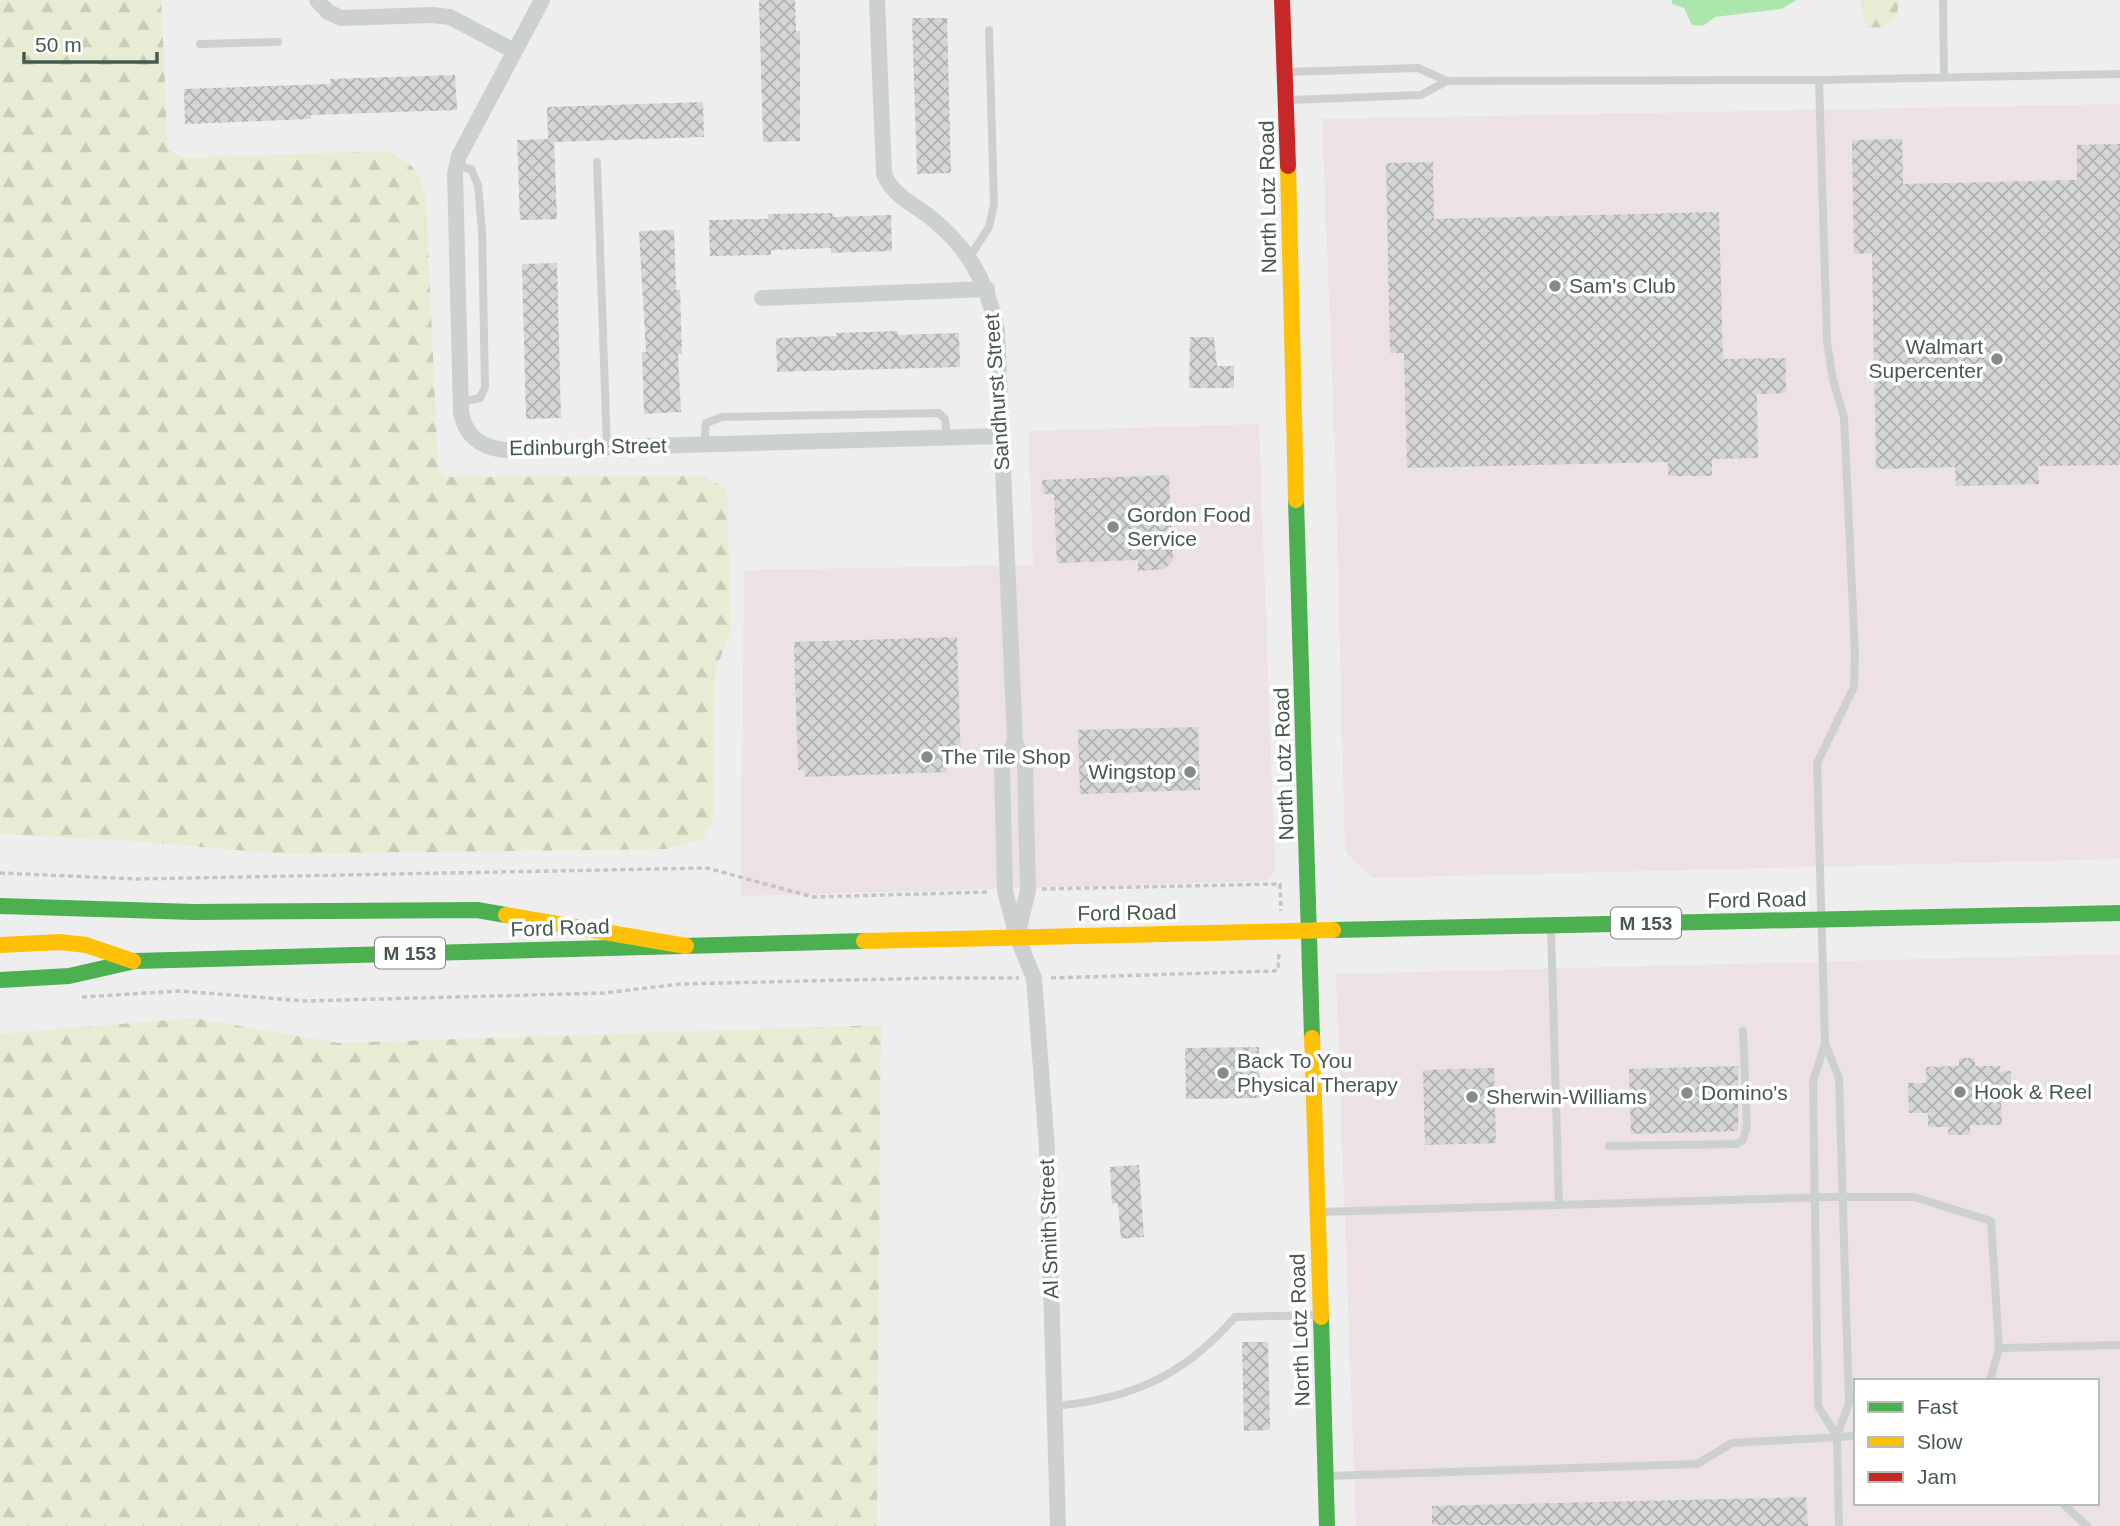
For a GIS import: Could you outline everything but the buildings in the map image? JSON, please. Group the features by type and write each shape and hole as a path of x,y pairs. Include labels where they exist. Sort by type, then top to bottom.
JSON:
{"main road":[{"name":"North Lotz Road","path":"1282,0 1327,1526"},
{"path":"0,906 194,912 477,910 686,946"},
{"name":"Ford Road","path":"0,980 69,976 135,961 1017,936 2120,913"},
{"name":"Ford Road","path":"0,945 60,942 86,945 135,961"}],"street":[{"path":"317,0 328,12 341,18 432,15 450,17 514,51"},
{"name":"Edinburgh Street","path":"542,0 459,156 455,173 461,413 467,430 476,441 489,448 504,450 1000,436"},
{"name":"Sandhurst Street","path":"877,0 884,174 888,185 896,194 930,217 969,258 986,289 997,330 1015,742 1025,764 1028,890 1017,936"},
{"path":"762,298 986,289"},
{"name":"Sandhurst Street","path":"1015,742 1002,765 1005,891 1017,936"},
{"name":"Al Smith Street","path":"1017,936 1034,978 1047,1149 1058,1526"}],"lane":[{"path":"1943,0 1944,78"},
{"path":"969,258 989,226 994,204 989,30"},
{"path":"200,44 278,42"},
{"path":"1286,72 1418,68 1447,81 1819,80 2120,74"},
{"path":"1819,80 1827,342 1833,380 1844,417 1855,654 1854,687 1817,763 1825,1044 1813,1081 1818,1406 1837,1436"},
{"path":"1287,100 1421,95 1447,81"},
{"path":"597,162 607,447"},
{"path":"457,166 471,169 478,185 482,231 485,374 485,387 480,398 461,402"},
{"path":"704,445 706,423 722,417 939,413 945,419 947,438"},
{"path":"1551,926 1559,1205"},
{"path":"1609,1146 1737,1144 1743,1140 1747,1125 1743,1031"},
{"path":"1825,1044 1839,1078 1849,1402 1837,1436 1839,1526"},
{"path":"1318,1212 1914,1197 1991,1221 1999,1348 1991,1379"},
{"path":"1055,1406 1123,1395 1152,1382 1185,1363 1235,1317 1321,1315"},
{"path":"1999,1348 2120,1345"},
{"path":"1325,1476 1697,1464 1732,1443 1854,1436"},
{"path":"2064,1505 2087,1526"}],"shaded area":[{"path":"1672,0 1797,0 1781,9 1715,17 1703,26 1692,25 1684,8 1672,4"},
{"path":"2120,104 2120,859 1372,878 1345,852 1335,450 1322,119"},
{"path":"1259,424 1275,871 1266,881 741,896 744,570 1033,565 1029,431"},
{"path":"2120,954 2120,1526 1356,1526 1336,974"}],"green space":[{"path":"0,0 161,0 168,150 185,158 386,151 414,169 421,180 426,199 438,468 444,477 703,476 727,489 731,631 715,671 713,821 703,839 666,849 283,854 132,841 0,834"},
{"path":"1860,0 1899,0 1897,15 1883,27 1866,28"},
{"path":"193,1018 339,1043 881,1025 877,1526 0,1526 0,1034"}],"traffic: fast":[{"path":"1296,500 1312,1038"},
{"path":"0,906 194,912 477,910 506,915"},
{"path":"1333,930 2120,913"},
{"path":"0,980 69,976 135,961 864,941"},
{"path":"1321,1317 1327,1526"}],"traffic: slow":[{"path":"1288,166 1296,500"},
{"path":"506,915 686,946"},
{"path":"864,941 1333,930"},
{"path":"0,945 60,942 86,945 133,961"},
{"path":"1312,1038 1321,1317"}],"traffic: jam":[{"path":"1282,0 1288,166"}],"place":[{"name":"Sam's Club","path":"1555,286"},
{"name":"Walmart Supercenter","path":"1997,359"},
{"name":"Gordon Food Service","path":"1113,527"},
{"name":"The Tile Shop","path":"927,757"},
{"name":"Wingstop","path":"1190,772"},
{"name":"Back To You Physical Therapy","path":"1223,1073"},
{"name":"Hook & Reel","path":"1960,1092"},
{"name":"Domino's","path":"1687,1093"},
{"name":"Sherwin-Williams","path":"1472,1097"}]}
